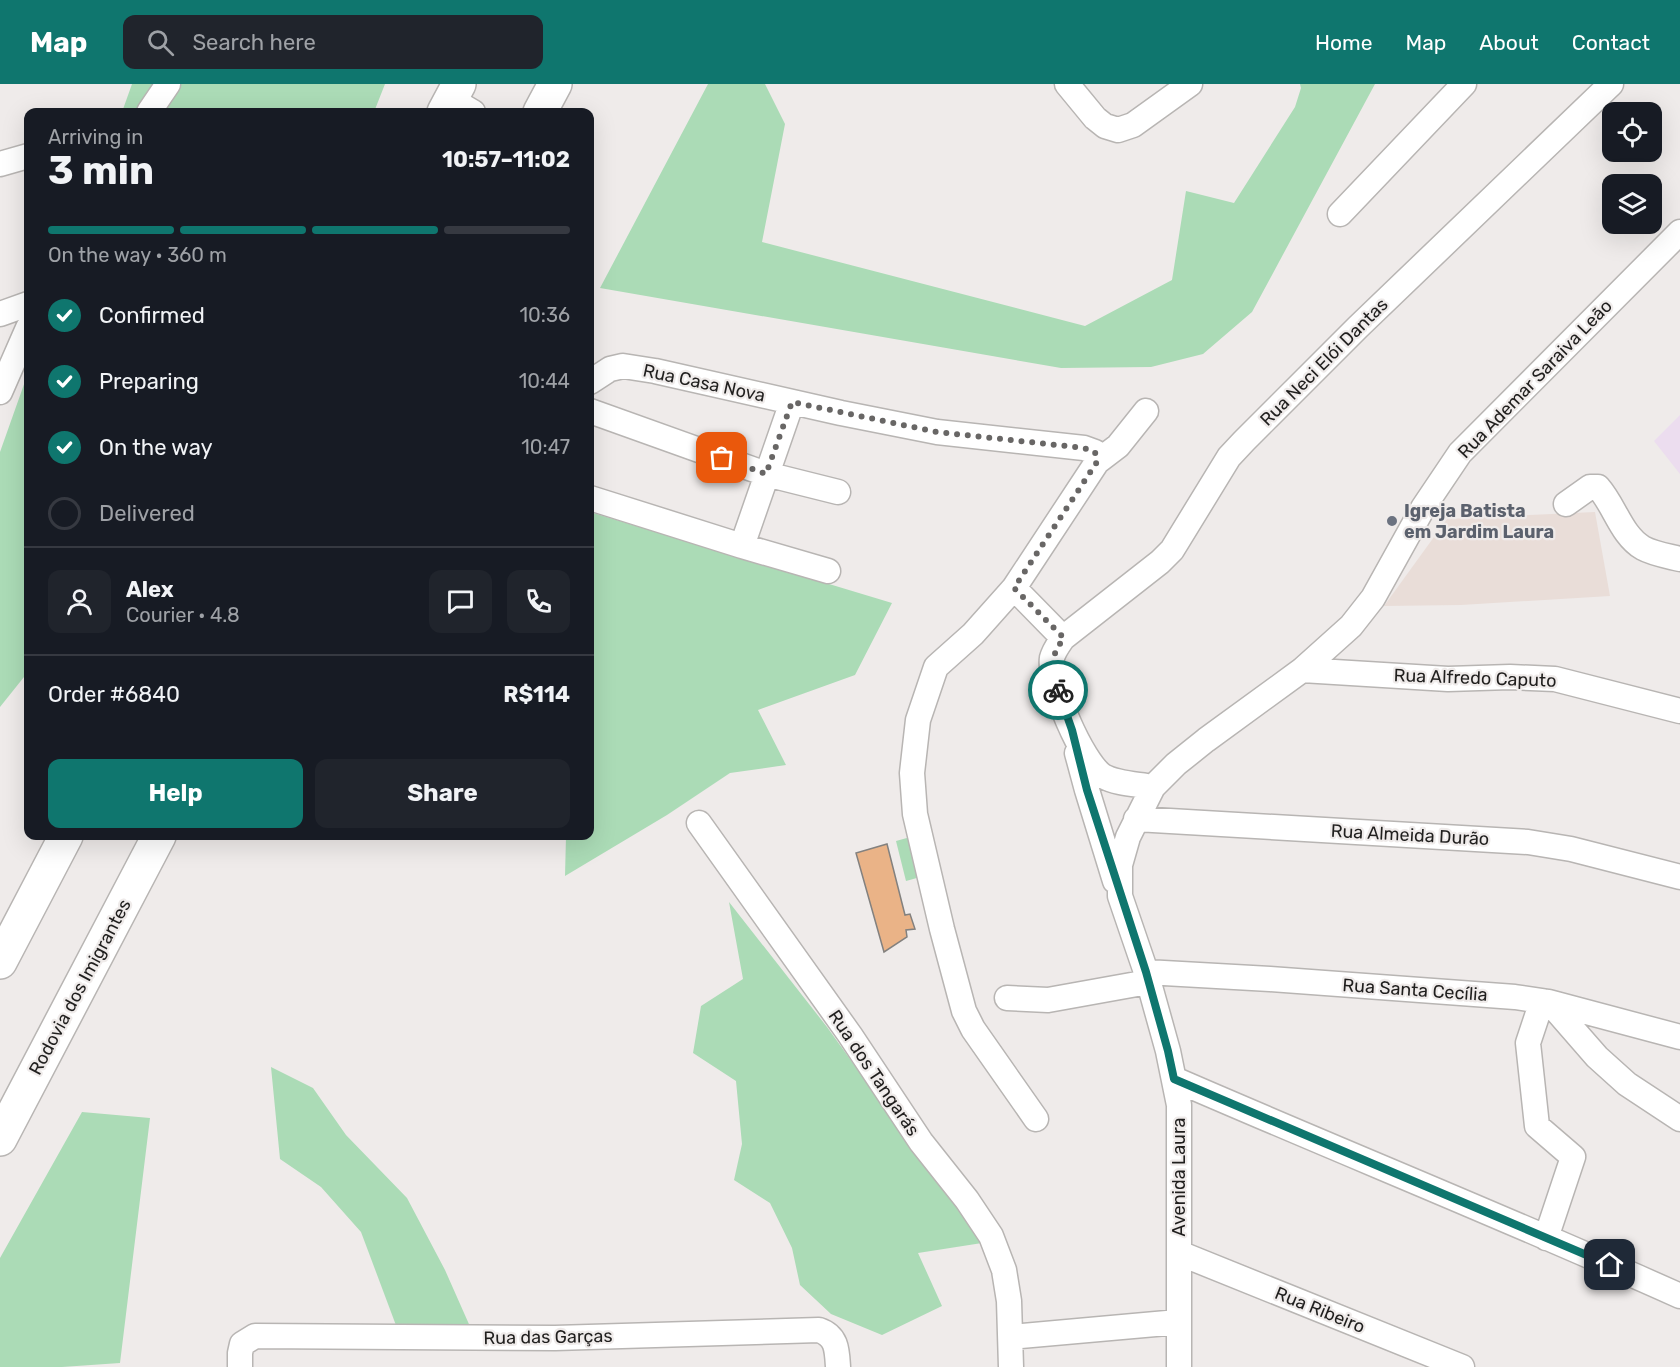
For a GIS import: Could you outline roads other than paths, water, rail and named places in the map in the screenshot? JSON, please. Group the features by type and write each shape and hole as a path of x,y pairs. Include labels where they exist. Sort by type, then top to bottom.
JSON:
{"highway":[{"path":"542,108 555,84"},
{"path":"0,962 64,840"},
{"name":"Rodovia dos Imigrantes","path":"0,1139 157,840"}],"street":[{"path":"152,108 168,84"},
{"path":"1067,84 1095,118 1105,126 1118,130 1133,125 1190,84"},
{"path":"1340,214 1464,84"},
{"name":"Rua Neci Elói Dantas","path":"1059,644 1172,550 1229,457 1244,441 1358,327 1611,84"},
{"path":"0,165 24,157"},
{"name":"Rua Ademar Saraiva Leão","path":"1136,819 1153,787 1176,764 1302,670 1351,626 1373,598 1423,508 1460,453 1680,232"},
{"path":"0,314 24,305"},
{"path":"0,392 7,364 24,335"},
{"name":"Rua Casa Nova","path":"594,379 610,369 623,366 655,371 937,432 1084,448 1095,452 1097,462"},
{"path":"741,546 792,402"},
{"path":"1036,1119 973,1029 964,1011 915,813 912,773 918,720 936,667 972,634 1014,588 1097,462 1118,447 1146,411"},
{"path":"594,412 766,474 838,492"},
{"path":"1566,504 1590,488 1598,487 1606,495 1634,542 1646,550 1680,559"},
{"path":"594,499 828,571"},
{"path":"1014,588 1059,644 1052,660 1054,676 1120,896"},
{"name":"Rua Alfredo Caputo","path":"1302,670 1448,679 1510,676 1555,680 1680,711"},
{"path":"1072,730 1095,770 1104,777 1153,787"},
{"name":"Avenida Laura","path":"1136,819 1120,865 1120,896 1147,977 1168,1051 1179,1105 1179,1367"},
{"name":"Rua Almeida Durão","path":"1136,819 1528,842 1571,849 1680,878"},
{"name":"Rua dos Tangarás","path":"699,823 850,1035 921,1142 967,1200 991,1236 1004,1270 1009,1301 1011,1367"},
{"name":"Rua Santa Cecília","path":"1007,998 1048,1000 1147,977 1270,979 1545,1001 1680,1037"},
{"path":"1546,1238 1573,1157 1538,1126 1528,1043 1545,1001 1597,1058 1627,1084 1680,1119"},
{"path":"1174,1079 1500,1216 1680,1296"},
{"name":"Rua Ribeiro","path":"1179,1253 1462,1367"},
{"path":"1011,1337 1178,1322"},
{"name":"Rua das Garças","path":"240,1367 242,1344 255,1336 555,1338 819,1330 827,1332 837,1355"}],"place":[{"name":"Igreja Batista em Jardim Laura","path":"1392,521"}]}
